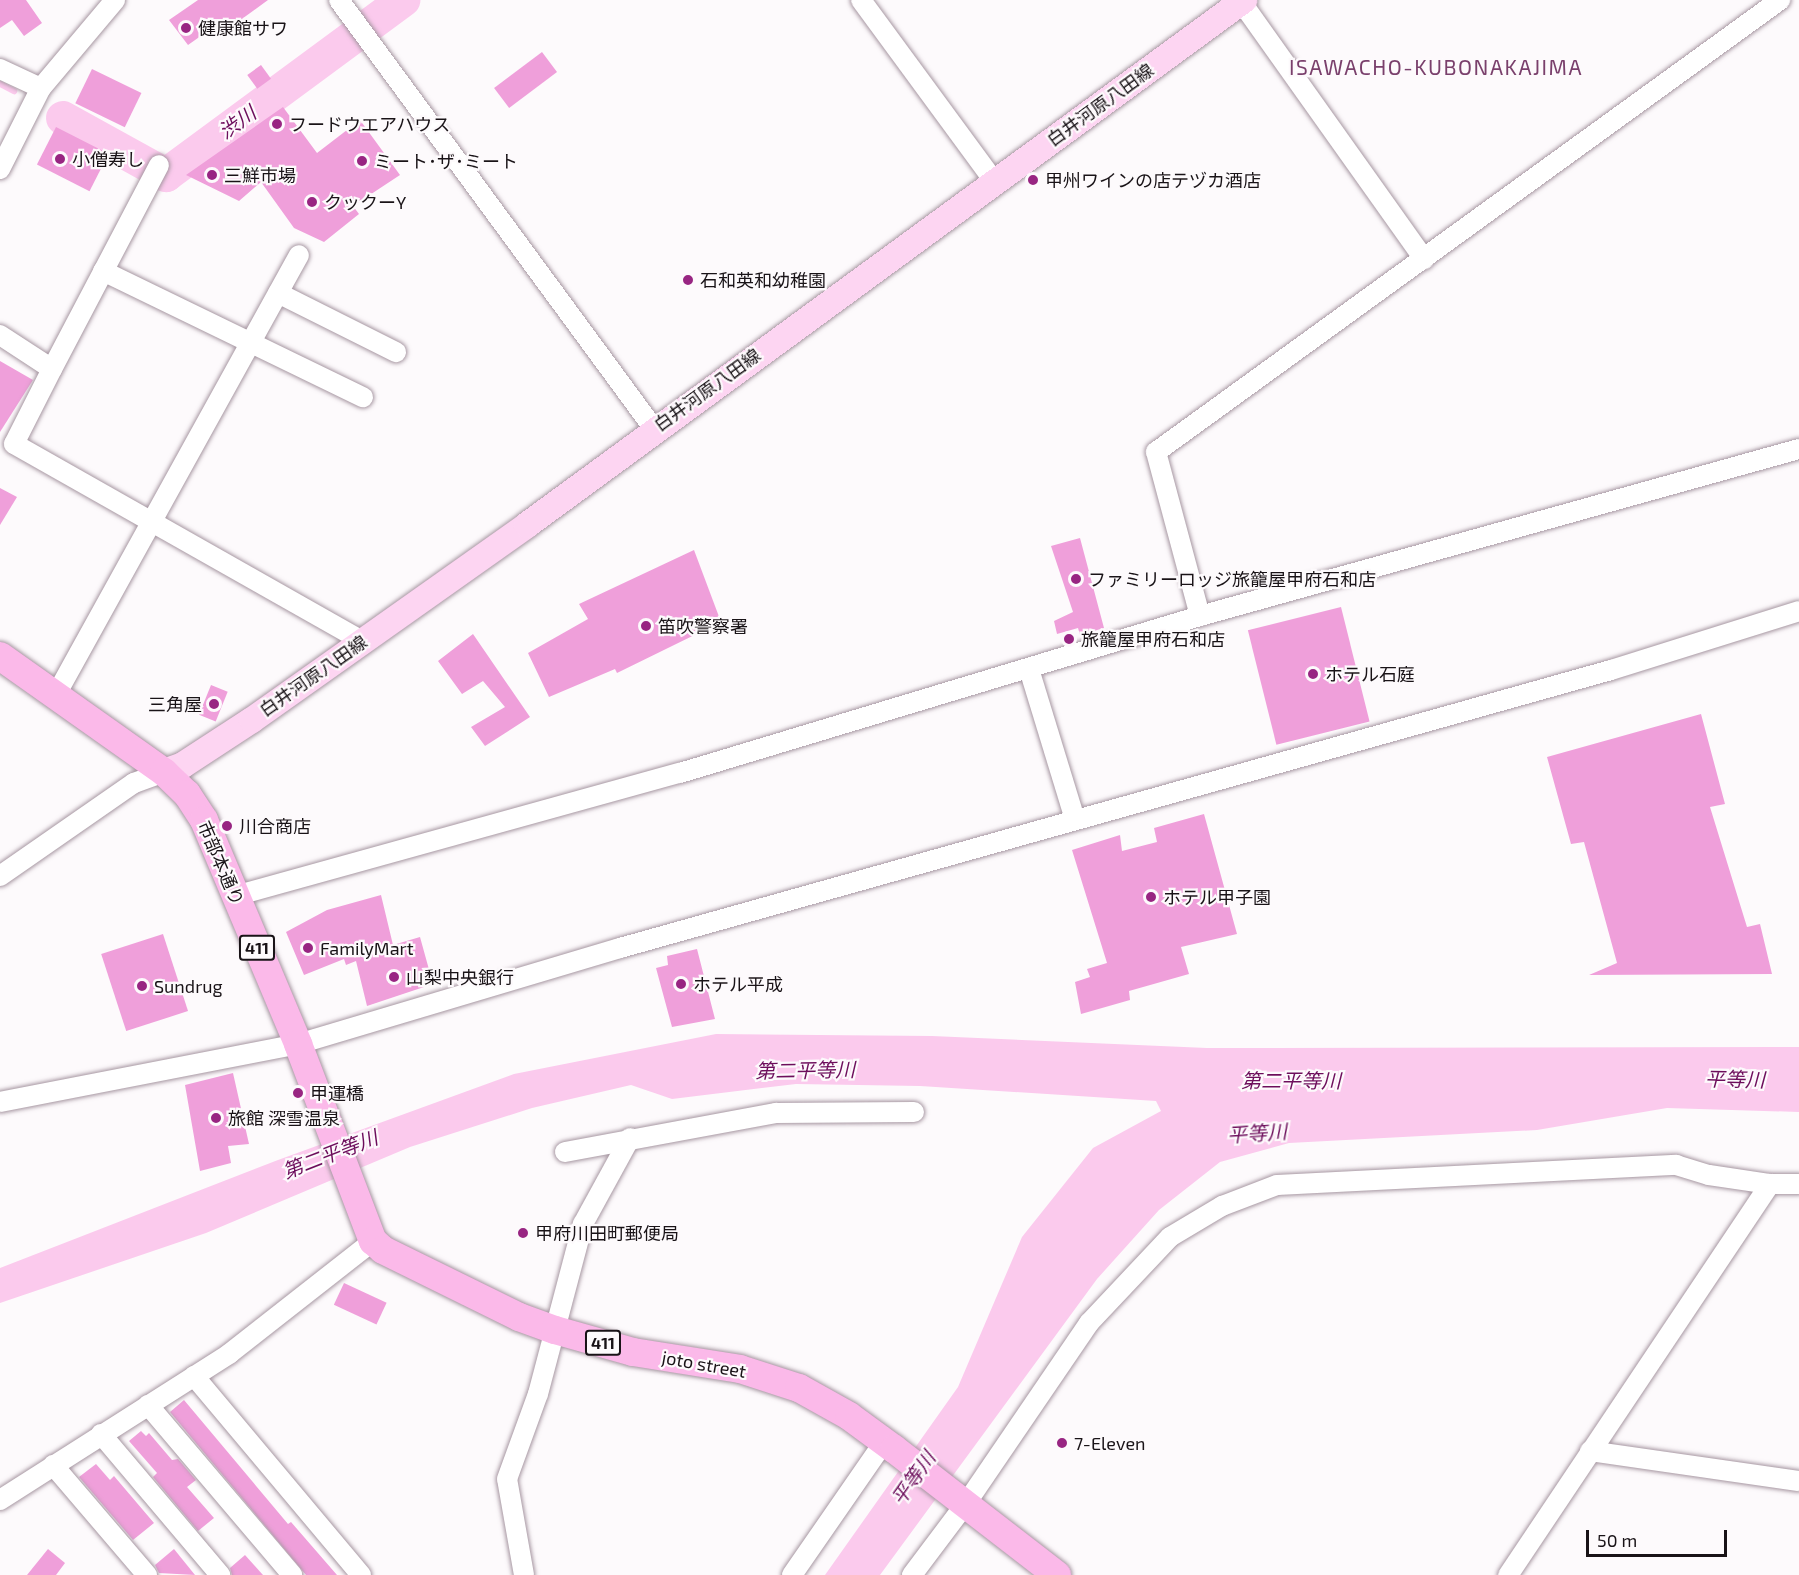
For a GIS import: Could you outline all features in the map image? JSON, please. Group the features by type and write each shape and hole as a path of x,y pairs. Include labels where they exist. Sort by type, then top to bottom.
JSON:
{"highway":[{"name":"市部本通り","path":"0,656 57,693 164,772 187,794 204,820 298,1044 373,1241"},
{"name":"joto street","path":"373,1241 422,1271 555,1330 633,1352 740,1369 799,1388 889,1445 963,1499 1057,1575"}],"main road":[{"name":"白井河原八田線","path":"164,772 183,765 252,720 527,525 654,429 1242,1"}],"street":[{"path":"0,169 41,88 115,0"},
{"path":"339,0 654,429"},
{"path":"861,0 994,181"},
{"path":"1200,616 1156,452 1780,0"},
{"path":"1242,1 1424,259"},
{"path":"0,69 41,88"},
{"path":"158,168 14,444 155,521 362,641"},
{"path":"57,693 155,521 299,255"},
{"path":"103,271 363,397"},
{"path":"278,293 396,352"},
{"path":"0,335 52,369"},
{"path":"235,896 645,783 1200,616 1799,449"},
{"path":"0,1102 298,1044 1075,819 1611,670 1799,611"},
{"path":"1029,669 1075,819"},
{"path":"0,876 128,787 164,772"},
{"path":"565,1152 630,1138 776,1113 914,1112"},
{"path":"524,1575 507,1479 538,1394 583,1224 630,1138"},
{"path":"912,1575 963,1499 1089,1323 1170,1237 1222,1206 1277,1185 1676,1165 1709,1175 1770,1184 1799,1184"},
{"path":"1508,1575 1770,1184"},
{"path":"0,1500 229,1354 373,1241"},
{"path":"194,1376 361,1575"},
{"path":"148,1405 292,1575"},
{"path":"101,1434 220,1575"},
{"path":"792,1575 889,1445"},
{"path":"1590,1451 1799,1481"},
{"path":"53,1465 147,1575"}],"water":[{"path":"716,1034 932,1036 1207,1048 1799,1047 1799,1112 1667,1108 1537,1130 1289,1143 1220,1162 1159,1210 1097,1279 880,1575 825,1575 958,1387 1022,1237 1093,1148 1161,1111 1156,1101 920,1086 796,1084 672,1099 631,1085 532,1108 410,1147 206,1233 0,1303 0,1268 278,1160 514,1074"}],"building":[{"path":"0,0 26,0 42,23 24,36 12,20 0,28"},
{"path":"198,0 268,0 228,29 222,21 188,45 169,20"},
{"path":"542,52 557,72 509,108 494,88"},
{"path":"261,65 271,79 257,89 247,75"},
{"path":"92,69 141,93 125,127 75,103"},
{"path":"283,107 317,153 360,120 400,175 353,206 359,214 324,242 294,228 261,182 239,201 186,175"},
{"path":"56,127 109,154 90,191 37,164"},
{"path":"0,361 33,380 0,432"},
{"path":"0,488 17,497 0,525"},
{"name":"ファミリーロッジ旅籠屋甲府石和店","path":"1080,538 1104,628 1080,635 1078,628 1057,634 1054,621 1073,612 1051,546"},
{"path":"694,550 721,622 617,673 615,669 549,697 528,653 588,619 579,604"},
{"path":"1341,607 1370,721 1276,745 1248,630"},
{"path":"473,634 530,717 485,746 471,727 505,707 483,681 462,694 438,661"},
{"path":"211,685 228,692 216,721 199,715"},
{"path":"1701,714 1725,804 1710,807 1747,927 1760,924 1772,974 1589,975 1617,963 1584,842 1571,844 1547,757"},
{"path":"1204,814 1237,934 1181,947 1189,974 1129,991 1130,1000 1081,1014 1075,982 1090,977 1087,969 1107,963 1072,850 1120,835 1122,851 1157,842 1154,828"},
{"path":"381,895 393,945 420,937 433,984 367,1006 356,961 346,965 344,959 304,975 286,932 327,910"},
{"path":"163,934 188,1011 126,1031 101,954"},
{"path":"697,949 715,1019 672,1027 656,968 668,965 667,956"},
{"path":"233,1073 249,1144 228,1146 231,1163 200,1171 185,1085"},
{"path":"344,1283 387,1303 376,1325 334,1305"},
{"path":"184,1400 288,1524 291,1522 337,1575 306,1575 170,1412"},
{"path":"141,1431 146,1436 149,1433 172,1460 178,1459 196,1480 187,1487 214,1518 198,1531 153,1477 157,1473 129,1441"},
{"path":"96,1464 110,1480 114,1476 154,1523 133,1540 79,1477"},
{"path":"48,1549 65,1563 56,1575 27,1575"},
{"path":"174,1549 195,1575 159,1573 155,1565"},
{"path":"245,1555 263,1575 232,1575 230,1568"}],"waterway":[{"name":"渋川","path":"63,118 166,175 403,0"},
{"name":"渋川","path":"0,84 14,91"}],"place":[{"name":"健康館サワ","path":"186,28"},
{"name":"フードウエアハウス","path":"277,124"},
{"name":"小僧寿し","path":"60,159"},
{"name":"ミート･ザ･ミート","path":"362,161"},
{"name":"三鮮市場","path":"212,175"},
{"name":"甲州ワインの店テヅカ酒店","path":"1033,180"},
{"name":"クックーY","path":"312,202"},
{"name":"石和英和幼稚園","path":"688,280"},
{"name":"ファミリーロッジ旅籠屋甲府石和店","path":"1076,579"},
{"name":"笛吹警察署","path":"646,626"},
{"name":"旅籠屋甲府石和店","path":"1069,639"},
{"name":"ホテル石庭","path":"1313,674"},
{"name":"三角屋","path":"214,704"},
{"name":"川合商店","path":"227,826"},
{"name":"ホテル甲子園","path":"1151,897"},
{"name":"FamilyMart","path":"308,948"},
{"name":"山梨中央銀行","path":"394,977"},
{"name":"ホテル平成","path":"681,984"},
{"name":"Sundrug","path":"142,986"},
{"name":"甲運橋","path":"298,1093"},
{"name":"旅館 深雪温泉","path":"216,1118"},
{"name":"甲府川田町郵便局","path":"523,1233"},
{"name":"7-Eleven","path":"1062,1443"}],"district":[{"name":"ISAWACHO-KUBONAKAJIMA","path":"1436,67"}],"water label":[{"name":"第二平等川","path":"805,1070"},
{"name":"平等川","path":"1735,1079"},
{"name":"第二平等川","path":"1291,1080"},
{"name":"平等川","path":"1257,1133"},
{"name":"第二平等川","path":"330,1154"},
{"name":"平等川","path":"913,1478"}]}
